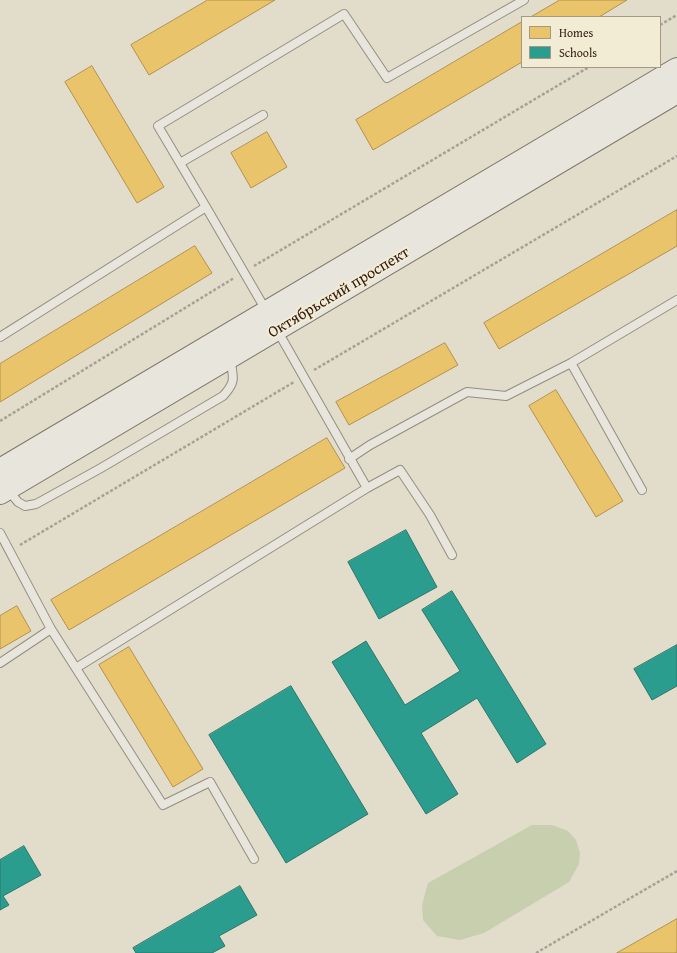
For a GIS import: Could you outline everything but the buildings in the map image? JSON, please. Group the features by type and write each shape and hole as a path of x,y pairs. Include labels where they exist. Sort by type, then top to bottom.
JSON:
{"main road":[{"name":"Октябрьский проспект","path":"2,484 272,321 677,69"},
{"name":"Октябрьский проспект","path":"2,484 230,357 272,321 677,92"}],"lane":[{"path":"367,488 349,459 244,272 158,126 344,14 387,78 524,0"},
{"path":"180,163 263,115"},
{"path":"0,337 206,207"},
{"path":"349,459 467,392 506,396 571,363 677,300"},
{"path":"2,484 18,502 25,506 36,504 223,396 231,387 233,379 230,357"},
{"path":"571,363 642,490"},
{"path":"76,668 367,488 400,470 430,515 452,555"},
{"path":"0,533 51,629 163,805 210,782 254,859"},
{"path":"0,663 51,629"}],"path":[{"path":"661,24 677,15"},
{"path":"0,421 244,272 587,68"},
{"path":"10,551 303,376 677,156"},
{"path":"536,953 677,871"}],"green space":[{"path":"532,825 552,825 568,831 576,840 580,853 579,864 569,882 484,933 460,940 437,936 423,920 422,905 428,883"}]}
